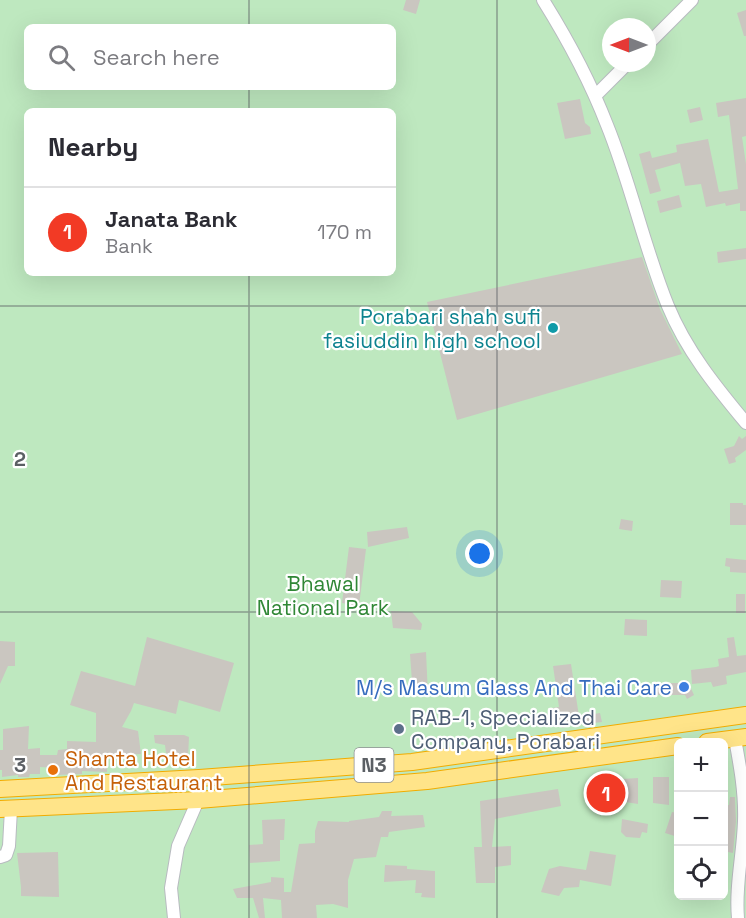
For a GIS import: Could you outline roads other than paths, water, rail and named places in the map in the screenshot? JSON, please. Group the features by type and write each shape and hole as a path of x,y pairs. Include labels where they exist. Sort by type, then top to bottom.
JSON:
{"highway":[{"name":"N3","path":"0,789 199,778 412,762 746,715"},
{"name":"N3","path":"6,809 198,800 427,781 674,747"}],"street":[{"path":"543,0 565,35 608,125 638,222 668,307 691,352 746,423"},
{"path":"656,36 692,0"},
{"path":"595,96 619,72"},
{"path":"738,918 737,888 744,821 741,738"},
{"path":"174,918 171,888 178,846 198,800 199,778"},
{"path":"0,857 6,855 9,846 6,809"}],"place":[{"name":"Porabari shah sufi fasiuddin high school","path":"553,328"},
{"name":"M/s Masum Glass And Thai Care","path":"684,687"},
{"name":"RAB-1, Specialized Company, Porabari","path":"399,729"},
{"name":"Shanta Hotel And Restaurant","path":"53,770"},
{"name":"Janata Bank","path":"606,793"}],"park label":[{"name":"Bhawal National Park","path":"323,595"}]}
